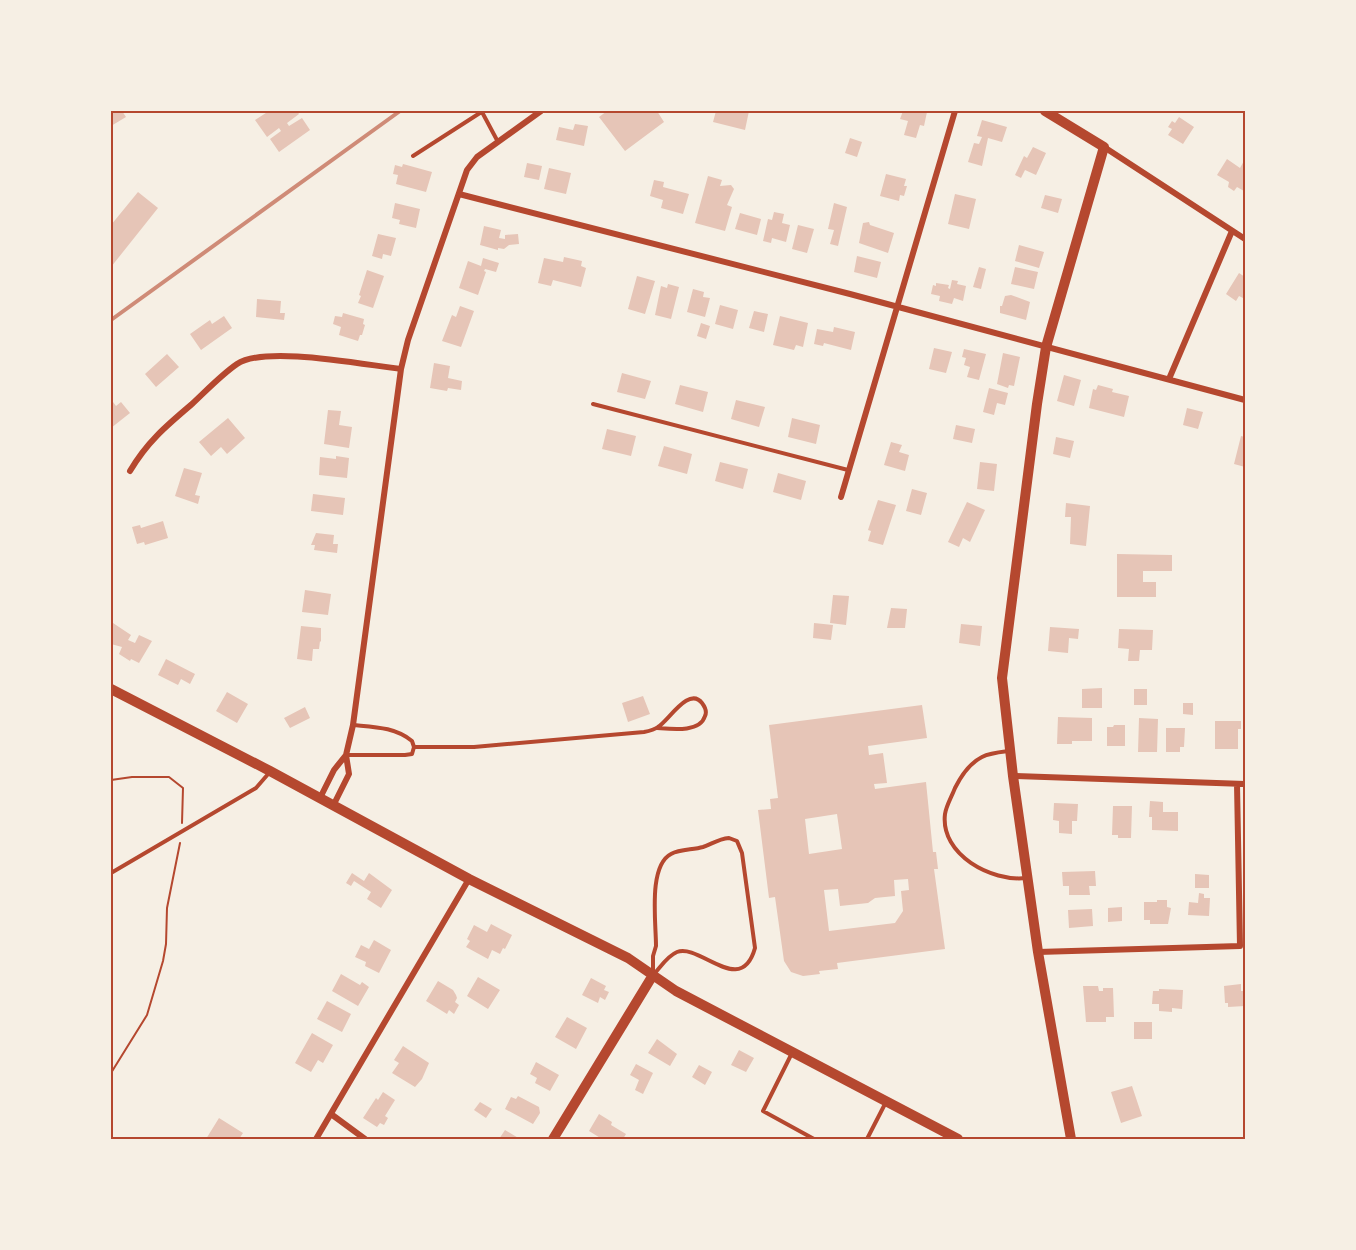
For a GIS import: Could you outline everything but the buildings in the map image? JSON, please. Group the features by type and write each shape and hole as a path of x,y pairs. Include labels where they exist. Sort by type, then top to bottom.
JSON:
{"main road":[{"path":"1045,111 1104,147 1046,347 1002,678 1013,776 1038,952 1071,1139"},
{"path":"111,689 270,771 469,879 628,958 676,991 958,1139"},
{"path":"553,1139 653,975"}],"street":[{"path":"333,806 349,774 346,755 353,725 401,369 408,340 467,170 477,157 541,111"},
{"path":"841,497 955,111"},
{"path":"1104,147 1245,238"},
{"path":"459,194 898,307 1245,400"},
{"path":"1169,380 1232,231"},
{"path":"129,471 141,451 165,427 238,363 254,357 287,355 401,369"},
{"path":"320,798 334,770 346,755"},
{"path":"1013,776 1245,784"},
{"path":"1038,952 1240,946 1237,784"},
{"path":"316,1139 469,879"},
{"path":"332,1114 365,1139"}],"lane":[{"path":"413,156 483,112 498,142"},
{"path":"593,404 848,470"},
{"path":"414,747 474,747 645,732 657,728 693,727 700,724 705,717 706,708 701,700 693,698 686,700 657,728"},
{"path":"346,755 405,755 412,754 414,747 412,741 398,732 378,727 353,725"},
{"path":"1010,750 983,756 965,772 945,814 946,829 951,843 962,855 985,871 1015,879 1028,878"},
{"path":"111,873 256,788 270,771"},
{"path":"729,838 737,841 745,871 755,948 753,957 748,964 738,968 725,968 710,963 696,954 686,951 677,952 653,975 652,956 656,936 656,875 663,860 673,853 705,846 717,839 729,838"},
{"path":"792,1052 763,1111 814,1139"},
{"path":"867,1139 887,1101"}],"path":[{"path":"111,780 132,777 169,777 183,788 182,832 167,908 163,961 147,1015 111,1073"},
{"path":"111,1093 111,1120"}],"railway":[{"path":"111,320 400,111"}]}
